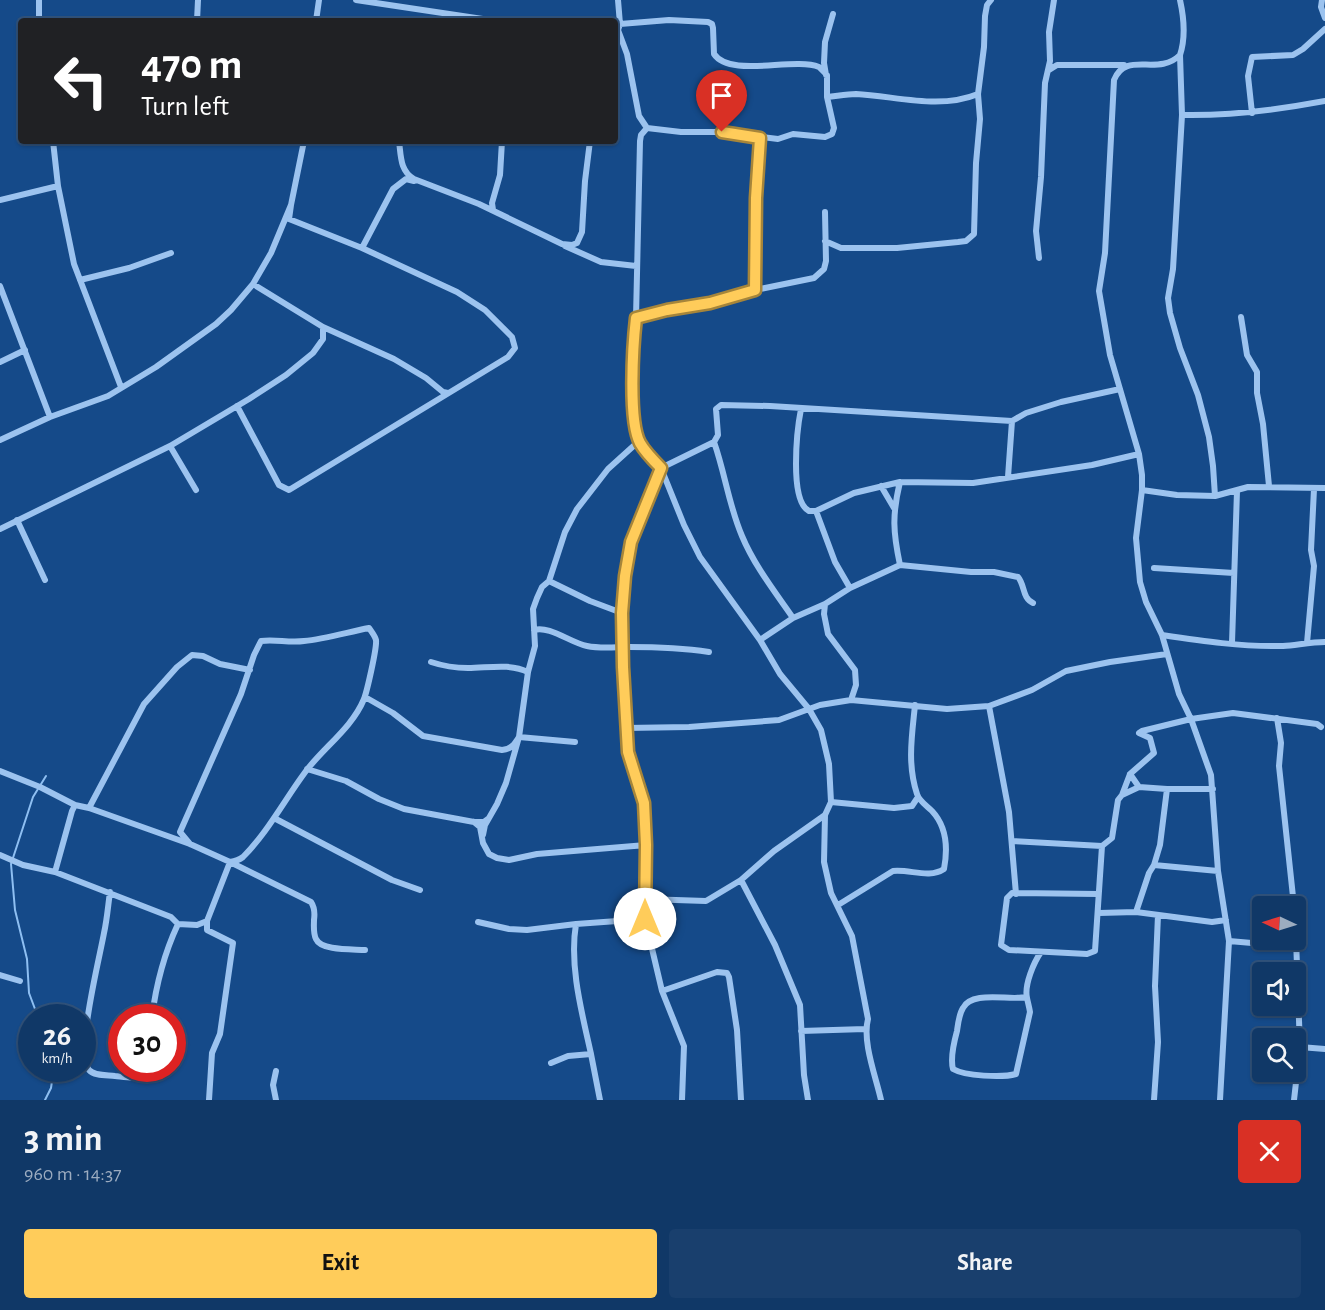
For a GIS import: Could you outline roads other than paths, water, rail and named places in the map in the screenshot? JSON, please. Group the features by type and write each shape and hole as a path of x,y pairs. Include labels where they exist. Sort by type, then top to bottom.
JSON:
{"street":[{"path":"39,0 39,18"},
{"path":"197,18 198,0"},
{"path":"316,18 319,0"},
{"path":"356,0 476,18"},
{"path":"618,0 619,35 627,54 639,116 647,128 681,132 722,132 760,138 777,139 793,134 825,136 832,134 834,128 827,97 824,63 825,42 833,14"},
{"path":"825,241 841,248 897,248 966,241 974,234 980,119 978,94 985,16 987,5 991,0"},
{"path":"1039,258 1036,231 1045,83 1049,70 1049,32 1054,0"},
{"path":"1180,0 1184,24 1183,47 1180,56 1182,114 1173,269 1168,298 1180,348 1198,394 1209,436 1215,496"},
{"path":"1322,0 1321,7 1325,18"},
{"path":"618,28 656,20 708,22 713,28 714,54 722,63 755,67 777,64 814,66 819,67 826,75"},
{"path":"1252,113 1248,76 1252,57 1293,55 1325,29"},
{"path":"1049,70 1057,65 1069,64 1165,65 1180,56"},
{"path":"1132,65 1119,69 1114,80 1105,253 1099,291 1110,355 1139,454 1143,490 1136,538 1138,572 1146,602 1162,635 1179,694 1191,719 1211,775 1218,871 1229,941 1220,1100"},
{"path":"827,97 853,94 936,102 957,101 978,94"},
{"path":"1182,114 1216,116 1229,113 1252,113 1325,101"},
{"path":"647,128 641,135 640,141 636,318 632,368 639,441 661,468 684,525 700,557 760,640 780,674 809,709 820,730 829,764 831,802 825,815 824,862 831,893 852,936 868,1019 865,1029 881,1100"},
{"path":"755,290 756,198 760,138"},
{"path":"53,144 58,186 74,264 122,387"},
{"path":"282,226 285,227 289,219 303,144"},
{"path":"399,144 402,166 406,174 420,182"},
{"path":"493,210 493,199 500,175 502,144"},
{"path":"562,244 577,243 582,232 590,144"},
{"path":"362,248 393,189 406,179 479,204 601,262 636,266"},
{"path":"0,200 58,186"},
{"path":"479,204 493,199"},
{"path":"0,440 50,417 108,396 156,367 216,324 254,284 271,254 291,205"},
{"path":"636,318 710,303 755,290 805,280 820,274 826,261 825,213"},
{"path":"237,406 279,485 289,490 346,453 450,393 512,354 515,348 512,337 485,310 457,292 362,248 289,219"},
{"path":"80,280 129,268 171,253"},
{"path":"254,284 323,327 394,360 426,378 443,392 450,393"},
{"path":"0,286 50,417"},
{"path":"1241,316 1247,354 1257,372 1257,393 1263,424 1269,486"},
{"path":"0,529 170,446 237,406 286,375 313,353 323,339 323,327"},
{"path":"0,362 25,350"},
{"path":"682,1100 684,1046 662,991 645,919 644,803 628,752 622,647 625,576 631,542 661,468 714,442 718,435 716,409 721,405 1012,421 1026,413 1061,402 1120,389"},
{"path":"801,409 796,439 796,474 803,505 809,511 816,511 846,496 900,482 973,483 1092,465 1139,454"},
{"path":"1008,477 1012,421"},
{"path":"639,441 608,469 577,509 559,549 549,581 542,587 533,609 535,646 528,672 519,737 506,783 485,825 483,843 489,854 508,860 578,850 646,845"},
{"path":"714,442 742,536 793,618"},
{"path":"170,446 196,490"},
{"path":"900,482 894,508 896,545 900,565"},
{"path":"881,486 894,508"},
{"path":"1143,490 1177,495 1215,496 1248,487 1325,488"},
{"path":"1307,643 1314,566 1311,550 1314,489"},
{"path":"1232,643 1237,491"},
{"path":"816,511 835,562 850,588"},
{"path":"17,520 45,580"},
{"path":"760,640 793,618 900,565 994,572 1018,577 1021,579 1026,598 1033,603"},
{"path":"1154,568 1234,573"},
{"path":"549,581 590,601 622,613"},
{"path":"825,604 824,614 828,634 855,670 856,685 851,700"},
{"path":"190,844 180,832 261,641 272,639 282,643 307,641 369,628 376,639 368,688 358,710 335,740 307,769 274,818 240,860 230,862"},
{"path":"534,630 540,628 547,630 589,647 658,647 709,652"},
{"path":"1162,635 1210,643 1284,646 1325,642"},
{"path":"626,728 690,727 779,720 809,709 851,700 947,709 988,706 1032,690 1066,671 1167,654"},
{"path":"88,808 144,704 177,667 192,655 250,670"},
{"path":"431,662 467,668 516,666 528,672"},
{"path":"364,697 393,713 423,736 502,750 514,746 519,737"},
{"path":"838,905 893,871 937,874 944,869 946,841 943,828 939,818 918,797 910,763 915,705"},
{"path":"988,706 1009,812 1016,894"},
{"path":"1012,841 1102,846 1112,838 1117,805 1130,774 1154,753 1150,738 1139,733 1142,730 1191,719 1233,713 1317,723 1322,727"},
{"path":"1277,718 1281,743 1279,766 1293,896"},
{"path":"519,737 575,742"},
{"path":"307,769 346,781 378,799 404,809 474,822 484,822 489,818"},
{"path":"0,771 38,786 75,805 190,844 230,862 311,902 314,906 314,933 316,940 321,944 334,948 365,950"},
{"path":"1130,774 1139,787"},
{"path":"1122,795 1139,787 1213,789"},
{"path":"1136,912 1160,845 1167,789"},
{"path":"831,802 894,808 912,806 918,797"},
{"path":"56,872 75,805"},
{"path":"645,898 706,901 741,880 774,851 825,815"},
{"path":"274,818 392,880 420,890"},
{"path":"474,822 480,827 483,835"},
{"path":"1098,894 1012,893 1007,898 1001,945 1009,950 1092,953 1096,948 1102,846"},
{"path":"3,857 20,864 56,872 110,892 171,917 178,924 197,925 233,943 220,1034 213,1053 209,1100"},
{"path":"207,930 207,921 230,862"},
{"path":"1154,865 1218,871"},
{"path":"741,880 775,945 800,1005 808,1100"},
{"path":"108,1075 95,1074 86,1064 86,1030 105,932 110,892"},
{"path":"1099,913 1136,912 1212,922 1226,920"},
{"path":"1154,1100 1158,1042 1155,986 1158,915"},
{"path":"478,922 509,929 527,930 645,919"},
{"path":"197,925 207,921"},
{"path":"154,1004 168,948 178,924"},
{"path":"576,924 574,936 578,992 600,1100"},
{"path":"1229,941 1252,943"},
{"path":"1296,950 1299,1028"},
{"path":"1026,998 985,997 969,1000 963,1007 956,1034 951,1063 953,1069 998,1076 1016,1074 1030,1012 1026,998 1030,973 1041,952"},
{"path":"662,991 717,972 724,972 729,976 737,1029 741,1100"},
{"path":"0,975 20,981"},
{"path":"801,1031 865,1029"},
{"path":"1306,1047 1325,1049"},
{"path":"551,1063 568,1056 591,1054"},
{"path":"276,1071 273,1084 276,1100"},
{"path":"1294,1100 1296,1082"}],"waterway":[{"path":"33,1004 29,993 27,959 15,910 11,864 33,797 46,776"},
{"path":"45,1100 52,1082"}]}
